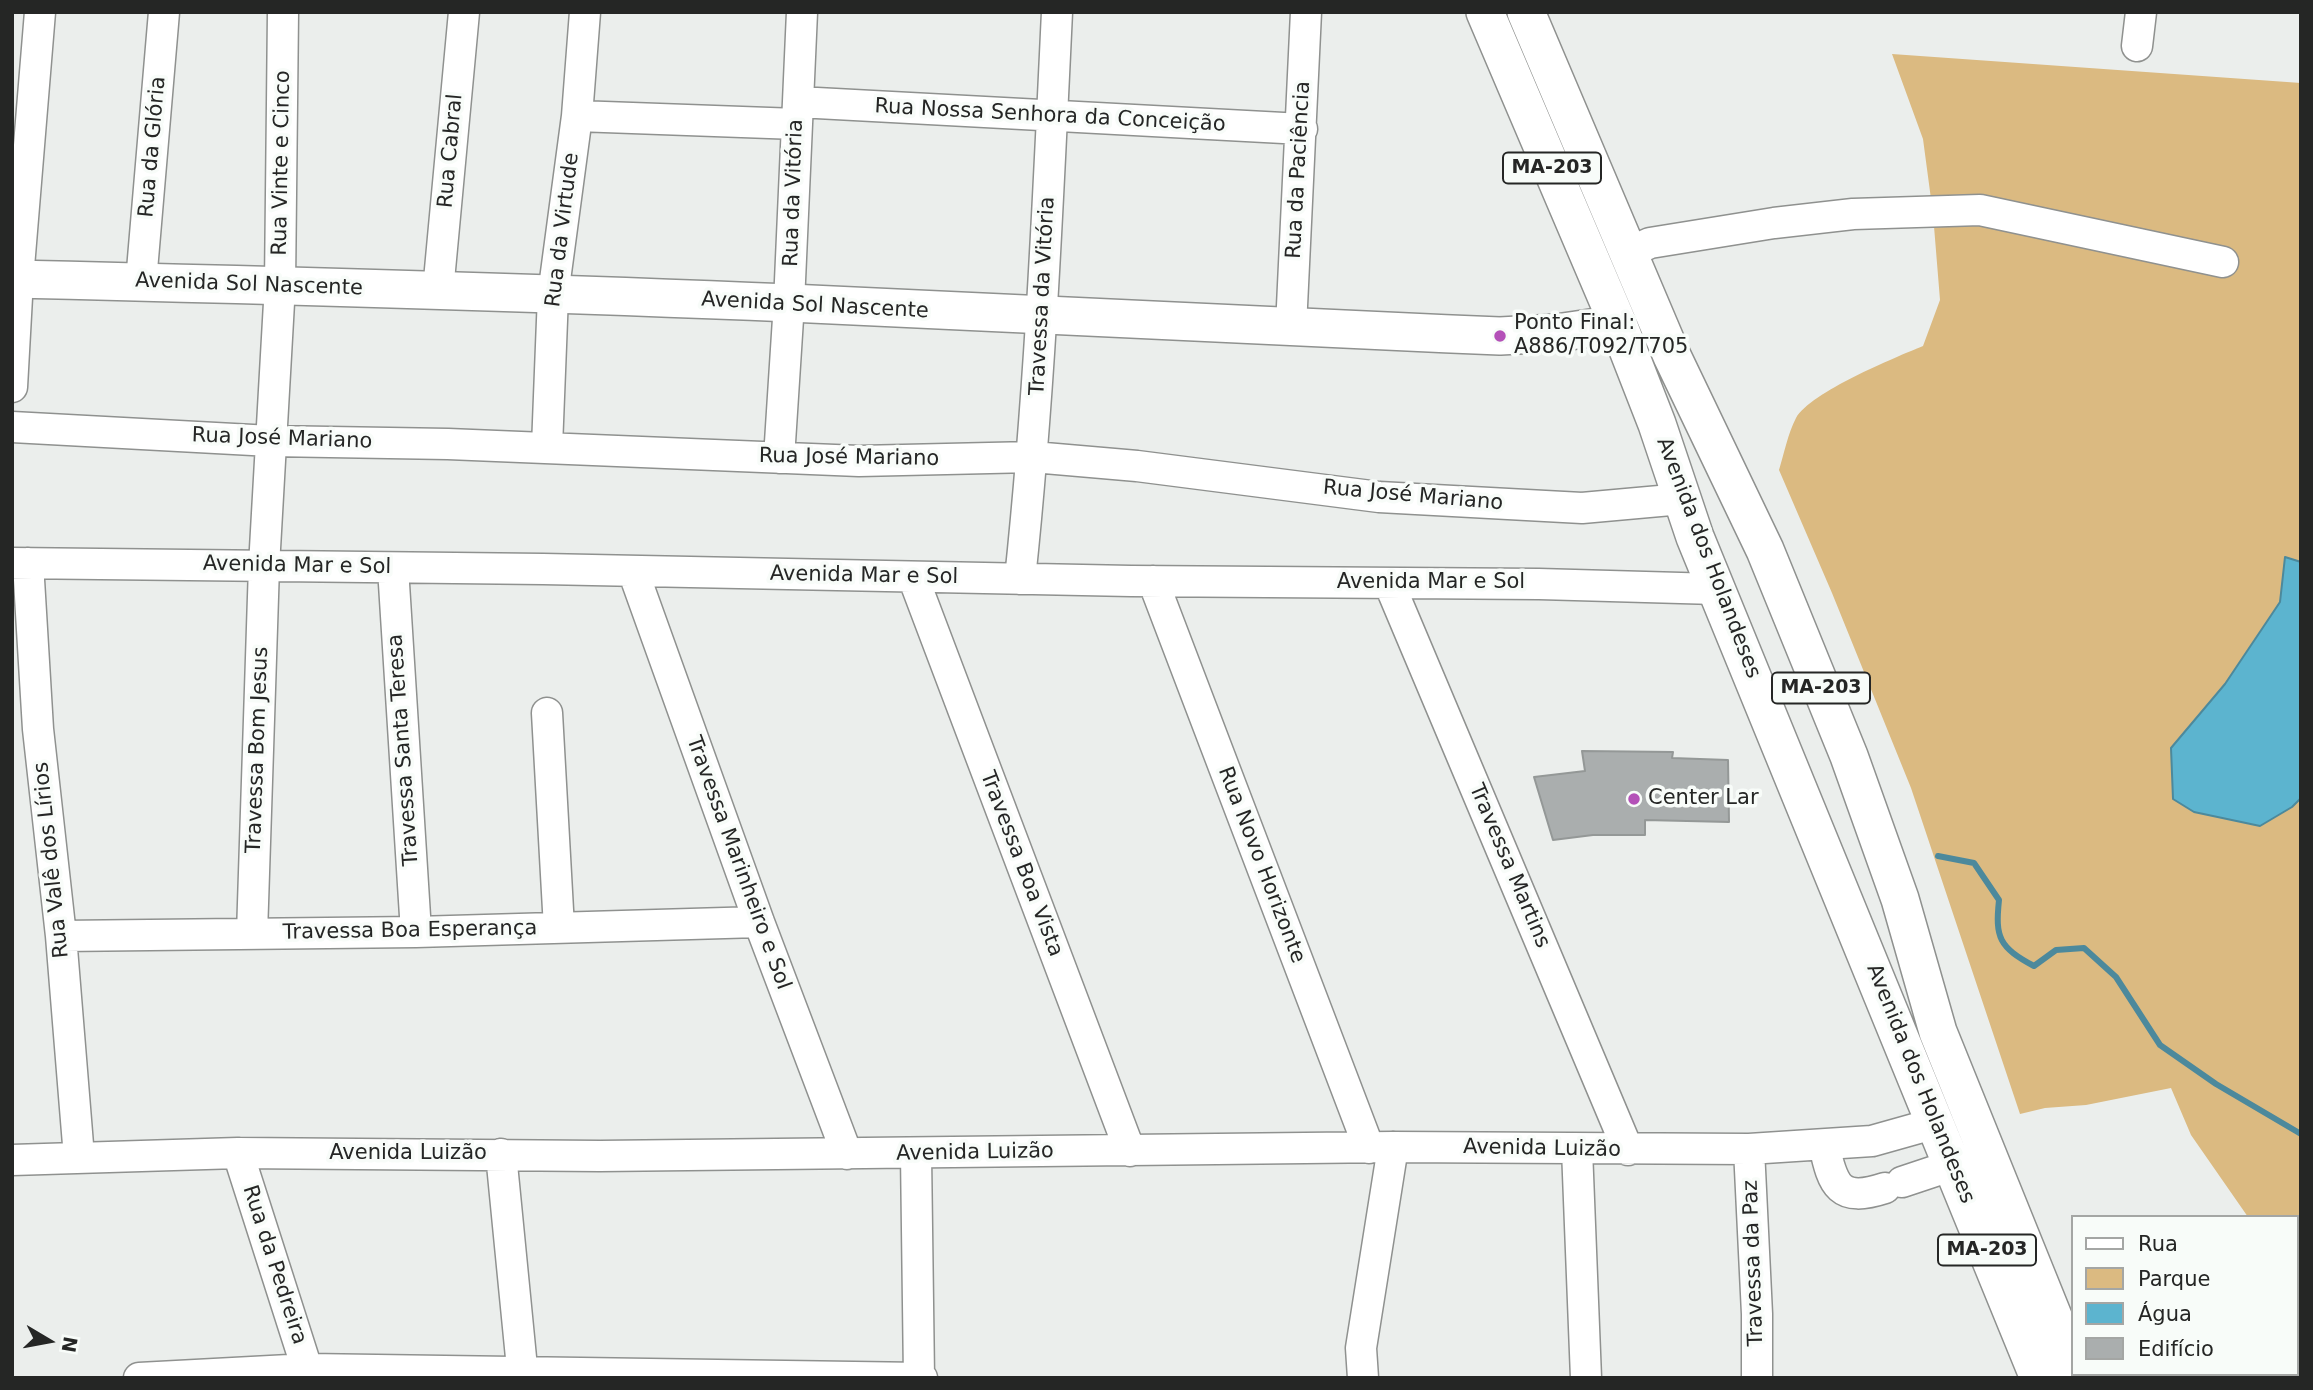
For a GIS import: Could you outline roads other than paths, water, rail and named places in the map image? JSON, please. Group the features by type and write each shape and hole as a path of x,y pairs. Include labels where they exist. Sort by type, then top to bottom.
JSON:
{"main road":[{"name":"Avenida dos Holandeses","path":"1485,12 1618,324 1716,589 2039,1378"},
{"name":"Avenida dos Holandeses","path":"1526,12 1697,412 1765,550 1849,756 1900,899 1938,1032 2072,1364"},
{"name":"Avenida Sol Nascente","path":"15,279 280,285 789,303 1042,317 1500,336 1565,332 1618,324"}],"street":[{"path":"12,387 15,279 40,12"},
{"name":"Rua da Glória","path":"141,282 164,12"},
{"name":"Rua Vinte e Cinco","path":"264,566 280,285 283,12"},
{"name":"Rua Cabral","path":"438,291 464,12"},
{"name":"Rua da Virtude","path":"547,447 553,295 577,116 585,12"},
{"name":"Rua da Vitória","path":"779,457 802,12"},
{"name":"Travessa da Vitória","path":"1020,579 1033,457 1057,12"},
{"name":"Rua da Paciência","path":"1291,327 1306,12"},
{"path":"2137,46 2141,12"},
{"name":"Rua Nossa Senhora da Conceição","path":"577,116 797,113 1052,117 1302,129"},
{"path":"1628,253 1650,243 1774,223 1853,214 1980,210 2223,262"},
{"name":"Rua José Mariano","path":"12,427 271,441 547,447 859,461 1033,457 1137,466 1379,497 1582,508 1682,499"},
{"name":"Avenida Mar e Sol","path":"20,563 1716,589"},
{"name":"Rua Valê dos Lírios","path":"20,563 61,936 79,1157"},
{"name":"Travessa Bom Jesus","path":"252,934 264,566"},
{"name":"Travessa Santa Teresa","path":"393,568 416,932"},
{"name":"Travessa Marinheiro e Sol","path":"632,571 759,922 848,1154"},
{"name":"Travessa Boa Vista","path":"913,577 1130,1152"},
{"name":"Rua Novo Horizonte","path":"1153,581 1381,1148 1361,1348 1363,1378"},
{"name":"Travessa Martins","path":"1389,583 1628,1150"},
{"path":"547,713 559,928"},
{"name":"Travessa Boa Esperança","path":"61,936 416,932 759,922"},
{"name":"Avenida Luizão","path":"12,1160 238,1153 600,1156 1381,1148 1749,1149 1872,1141 1936,1123"},
{"path":"1824,1145 1829,1170 1839,1187 1857,1195 1953,1164"},
{"path":"1577,1149 1586,1378"},
{"name":"Travessa da Paz","path":"1749,1149 1757,1314 1757,1378"},
{"name":"Rua da Pedreira","path":"238,1153 309,1373"},
{"path":"501,1154 523,1375"},
{"path":"139,1378 309,1373 920,1378 915,1154"}],"water":[{"path":"2285,557 2301,562 2301,798 2292,807 2260,826 2194,812 2173,799 2171,748 2225,684 2280,602"}],"waterway":[{"path":"1938,856 1974,863 1999,900 1999,933 2006,947 2013,953 2034,966 2056,950 2084,948 2116,977 2160,1045 2216,1084 2301,1134"}],"place":[{"name":"Ponto Final: A886/T092/T705","path":"1500,336"},
{"name":"Center Lar","path":"1634,799"}]}
